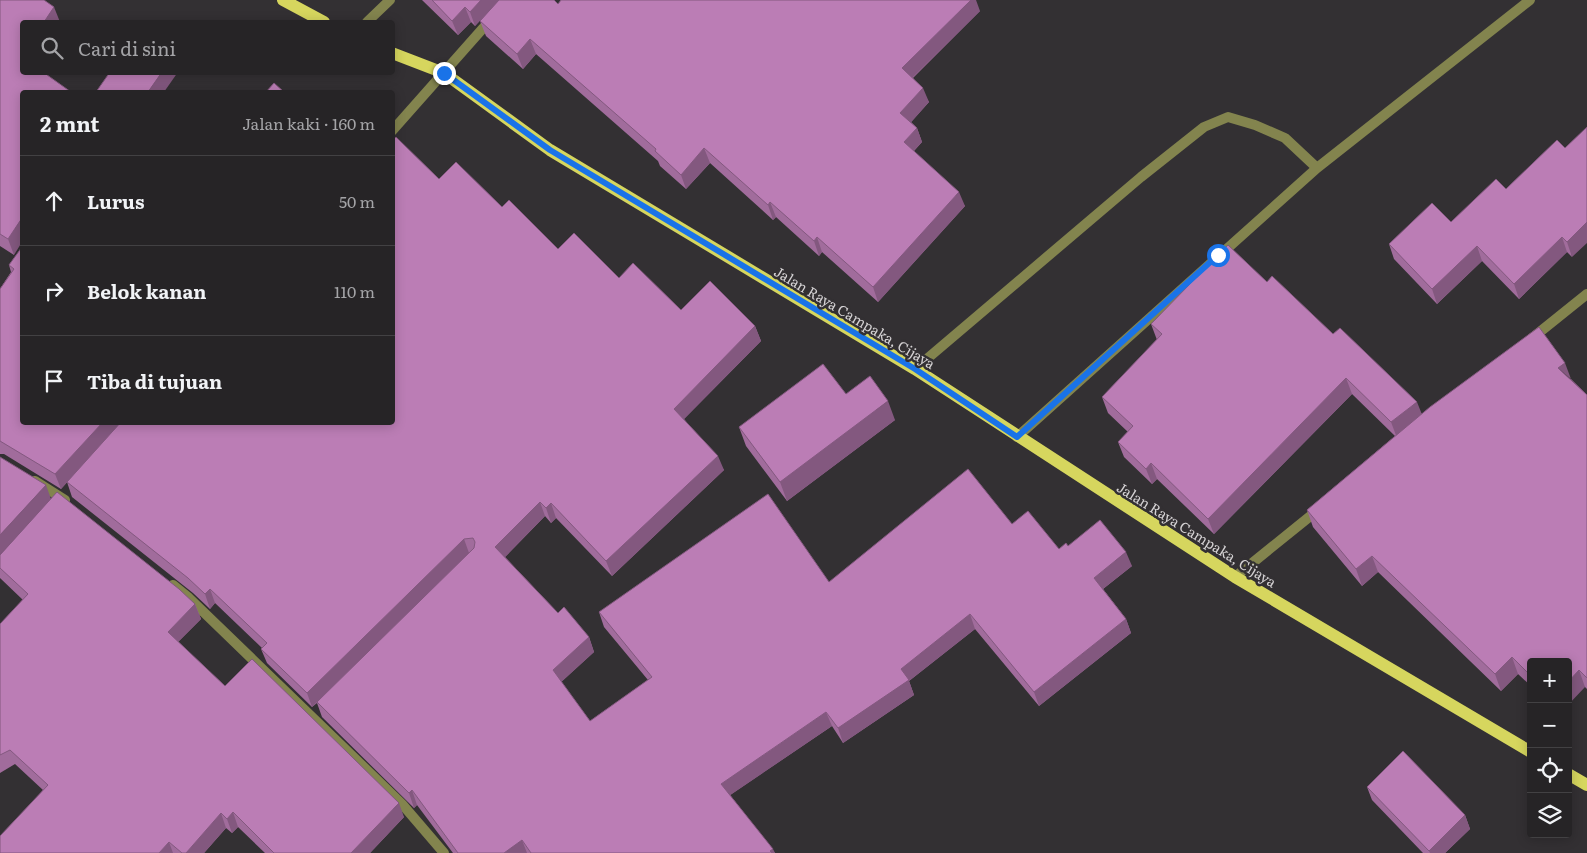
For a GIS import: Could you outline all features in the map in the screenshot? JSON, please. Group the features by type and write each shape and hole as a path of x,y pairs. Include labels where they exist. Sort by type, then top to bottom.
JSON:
{"main road":[{"path":"283,0 320,20"},
{"name":"Jalan Raya Campaka, Cijaya","path":"395,55 444,73 550,150 915,369 1235,578 1527,750"},
{"path":"1572,776 1587,785"}],"street":[{"path":"370,20 390,0"},
{"path":"395,128 508,0"},
{"path":"1017,437 1317,168 1530,0"},
{"path":"915,369 1141,177 1204,128 1228,117 1255,125 1285,138 1317,168"},
{"path":"1526,344 1587,294"},
{"path":"23,474 61,497 76,509"},
{"path":"1235,578 1326,504"},
{"path":"167,580 316,713 402,804 444,853"}],"building":[{"path":"0,0 44,0 54,7 45,20 20,20 20,75 47,75 68,90 20,90 20,221 8,239 0,234"},
{"path":"432,0 481,0 470,12 465,7 452,21"},
{"path":"499,0 554,0 558,4 561,0 971,0 902,68 923,88 900,113 917,128 904,142 959,192 873,287 817,237 814,241 770,202 768,205 704,148 681,175 655,151 656,149 530,39 517,54 480,21"},
{"path":"108,75 160,75 149,90 97,90"},
{"path":"274,83 282,90 268,90"},
{"path":"1587,127 1587,222 1567,242 1562,237 1514,284 1477,246 1432,289 1389,244 1432,203 1451,222 1496,179 1506,189 1557,140 1565,148"},
{"path":"395,138 439,179 456,162 502,207 509,200 558,249 574,233 619,278 633,263 681,310 710,281 755,326 674,409 718,456 606,561 551,503 546,508 540,502 495,547 558,613 564,607 589,637 553,670 590,721 652,677 599,612 768,494 829,582 968,469 1012,524 1028,511 1059,549 1066,543 1068,546 1100,520 1126,552 1094,578 1126,619 1034,692 970,614 901,669 909,680 838,728 826,712 721,784 773,849 770,851 772,853 531,853 522,840 504,853 458,853 412,790 409,793 317,702 474,548 475,542 473,538 464,539 307,693 261,649 267,643 210,589 205,594 188,578 67,482 118,425 395,425"},
{"path":"1228,245 1267,282 1272,276 1333,334 1340,328 1417,402 1391,422 1346,378 1208,519 1151,463 1146,469 1118,442 1133,426 1102,397 1162,334 1151,324"},
{"path":"20,250 20,425 100,425 55,474 0,441 0,289 14,269 9,265"},
{"path":"1539,327 1565,363 1558,368 1587,395 1587,678 1579,670 1572,678 1572,658 1527,658 1527,672 1512,657 1495,674 1372,556 1356,569 1307,510 1430,407"},
{"path":"823,364 846,394 870,376 888,401 780,482 739,427"},
{"path":"0,457 46,485 0,535"},
{"path":"57,492 179,589 195,604 168,632 225,686 252,659 399,803 351,853 274,853 233,812 227,819 221,813 186,853 182,853 169,842 159,853 0,853 0,836 48,785 10,750 0,755 0,624 28,594 0,568 0,555"},
{"path":"1403,751 1465,815 1429,851 1367,787"}],"route":[{"path":"444,73 550,150 770,284 915,369 1017,437 1218,255"}]}
